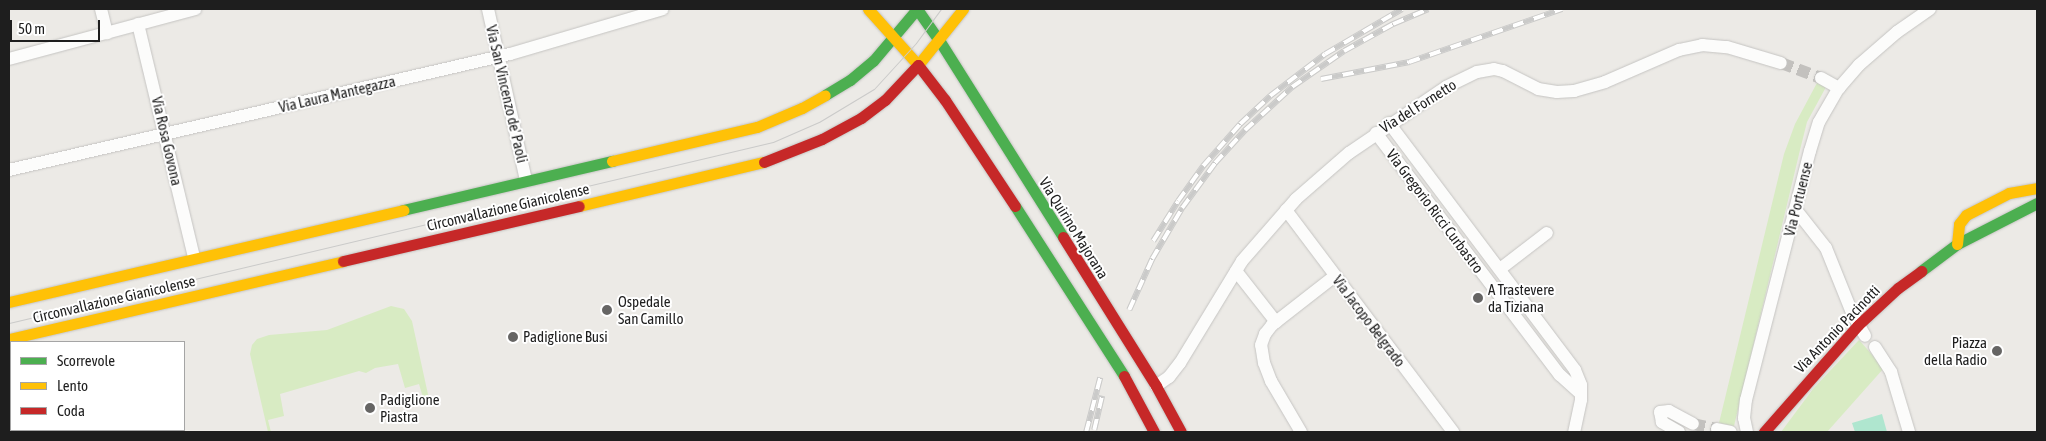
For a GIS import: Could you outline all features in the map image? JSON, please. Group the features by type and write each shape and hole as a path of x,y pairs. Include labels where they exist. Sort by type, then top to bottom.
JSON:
{"main road":[{"path":"868,9 918,65 970,138 1123,374 1154,432"},
{"name":"Circonvallazione Gianicolense","path":"9,302 712,138 768,123 809,104 850,80 874,61 917,9"},
{"name":"Via Quirino Majorana","path":"917,9 939,40 1156,386 1181,432"},
{"name":"Circonvallazione Gianicolense","path":"9,339 762,163 822,139 861,118 885,100 918,65 963,9"},
{"path":"1957,244 1958,224 1966,215 2009,193 2037,188"},
{"path":"1957,244 1978,226 2037,194"},
{"path":"1957,244 2037,204"},
{"name":"Via Antonio Pacinotti","path":"1764,432 1858,325 1898,288 1957,244"},
{"path":"1123,374 1140,385 1156,386"}],"street":[{"path":"101,9 107,33"},
{"path":"9,59 195,9"},
{"name":"Via San Vincenzo de' Paoli","path":"488,9 526,180"},
{"name":"Via Laura Mantegazza","path":"9,170 498,56 663,9"},
{"name":"Via Portuense","path":"1747,432 1744,418 1746,400 1816,131 1824,112 1839,88 1881,46 1930,9"},
{"name":"Via Rosa Govona","path":"138,24 166,133 194,258"},
{"name":"Via del Fornetto","path":"1156,386 1169,377 1180,363 1236,271 1259,240 1286,210 1329,169 1389,123 1446,87 1485,70 1503,71 1538,89 1562,92 1595,86 1673,52 1696,46 1727,47 1781,63"},
{"path":"1821,78 1839,88"},
{"name":"Via Gregorio Ricci Curbastro","path":"1389,123 1573,366 1579,379 1581,394"},
{"name":"Via Gregorio Ricci Curbastro","path":"1376,133 1560,375 1581,394"},
{"name":"Via Jacopo Belgrado","path":"1286,210 1453,432"},
{"path":"1796,210 1826,248 1858,325 1865,336"},
{"path":"1494,289 1504,274 1547,233"},
{"path":"1236,271 1276,322"},
{"path":"1301,432 1271,381 1262,355 1262,340 1276,322 1335,276"},
{"path":"1875,347 1891,372 1909,432"},
{"path":"1574,432 1579,414 1581,394"},
{"path":"1679,432 1662,422 1659,416 1660,412 1670,412 1693,424"},
{"path":"1717,429 1731,432"}],"green space":[{"path":"1818,81 1826,87 1807,122 1734,426 1719,423 1784,154 1795,124"},
{"path":"391,306 404,309 412,321 429,399 424,401 419,384 405,388 398,364 375,368 366,373 359,371 280,394 284,416 268,420 271,432 268,432 250,354 252,345 257,339 269,335 327,330"},
{"path":"1859,340 1884,368 1827,432 1781,432 1813,389"},
{"path":"1882,414 1887,432 1855,432 1852,423"}],"tunnel":[{"path":"1781,63 1821,78"},
{"path":"1693,424 1717,429"}],"tram line":[{"path":"9,323 773,142 819,122 874,89 916,43 941,9"}],"railway":[{"path":"1153,241 1203,166 1240,124 1270,96 1325,54 1402,9"},
{"path":"1129,310 1152,259 1182,208 1215,163 1245,130 1292,87 1344,51 1393,24 1428,9"},
{"path":"1321,79 1409,62 1562,9"},
{"path":"1086,432 1100,378"},
{"path":"1094,430 1102,396"}],"traffic: fast":[{"path":"825,95 850,80 873,61 917,9 939,40 1063,237"},
{"path":"403,210 612,161"},
{"path":"1921,271 1957,244 2037,203"},
{"path":"1015,206 1124,376"}],"traffic: slow":[{"path":"868,9 918,65 963,9"},
{"path":"612,161 757,127 802,108 825,95"},
{"path":"579,206 764,162"},
{"path":"1957,244 1959,224 1966,215 2009,193 2037,188"},
{"path":"9,302 403,210"},
{"path":"9,339 343,261"}],"traffic: jam":[{"path":"764,162 822,139 861,118 885,100 918,65 945,100 1015,206"},
{"path":"343,261 579,206"},
{"path":"1063,237 1156,386 1181,432"},
{"path":"1764,432 1858,325 1898,288 1921,271"},
{"path":"1124,376 1154,432"}],"place":[{"name":"A Trastevere da Tiziana","path":"1478,298"},
{"name":"Ospedale San Camillo","path":"607,310"},
{"name":"Padiglione Busi","path":"513,337"},
{"name":"Piazza della Radio","path":"1997,351"},
{"name":"Padiglione Piastra","path":"370,408"}]}
